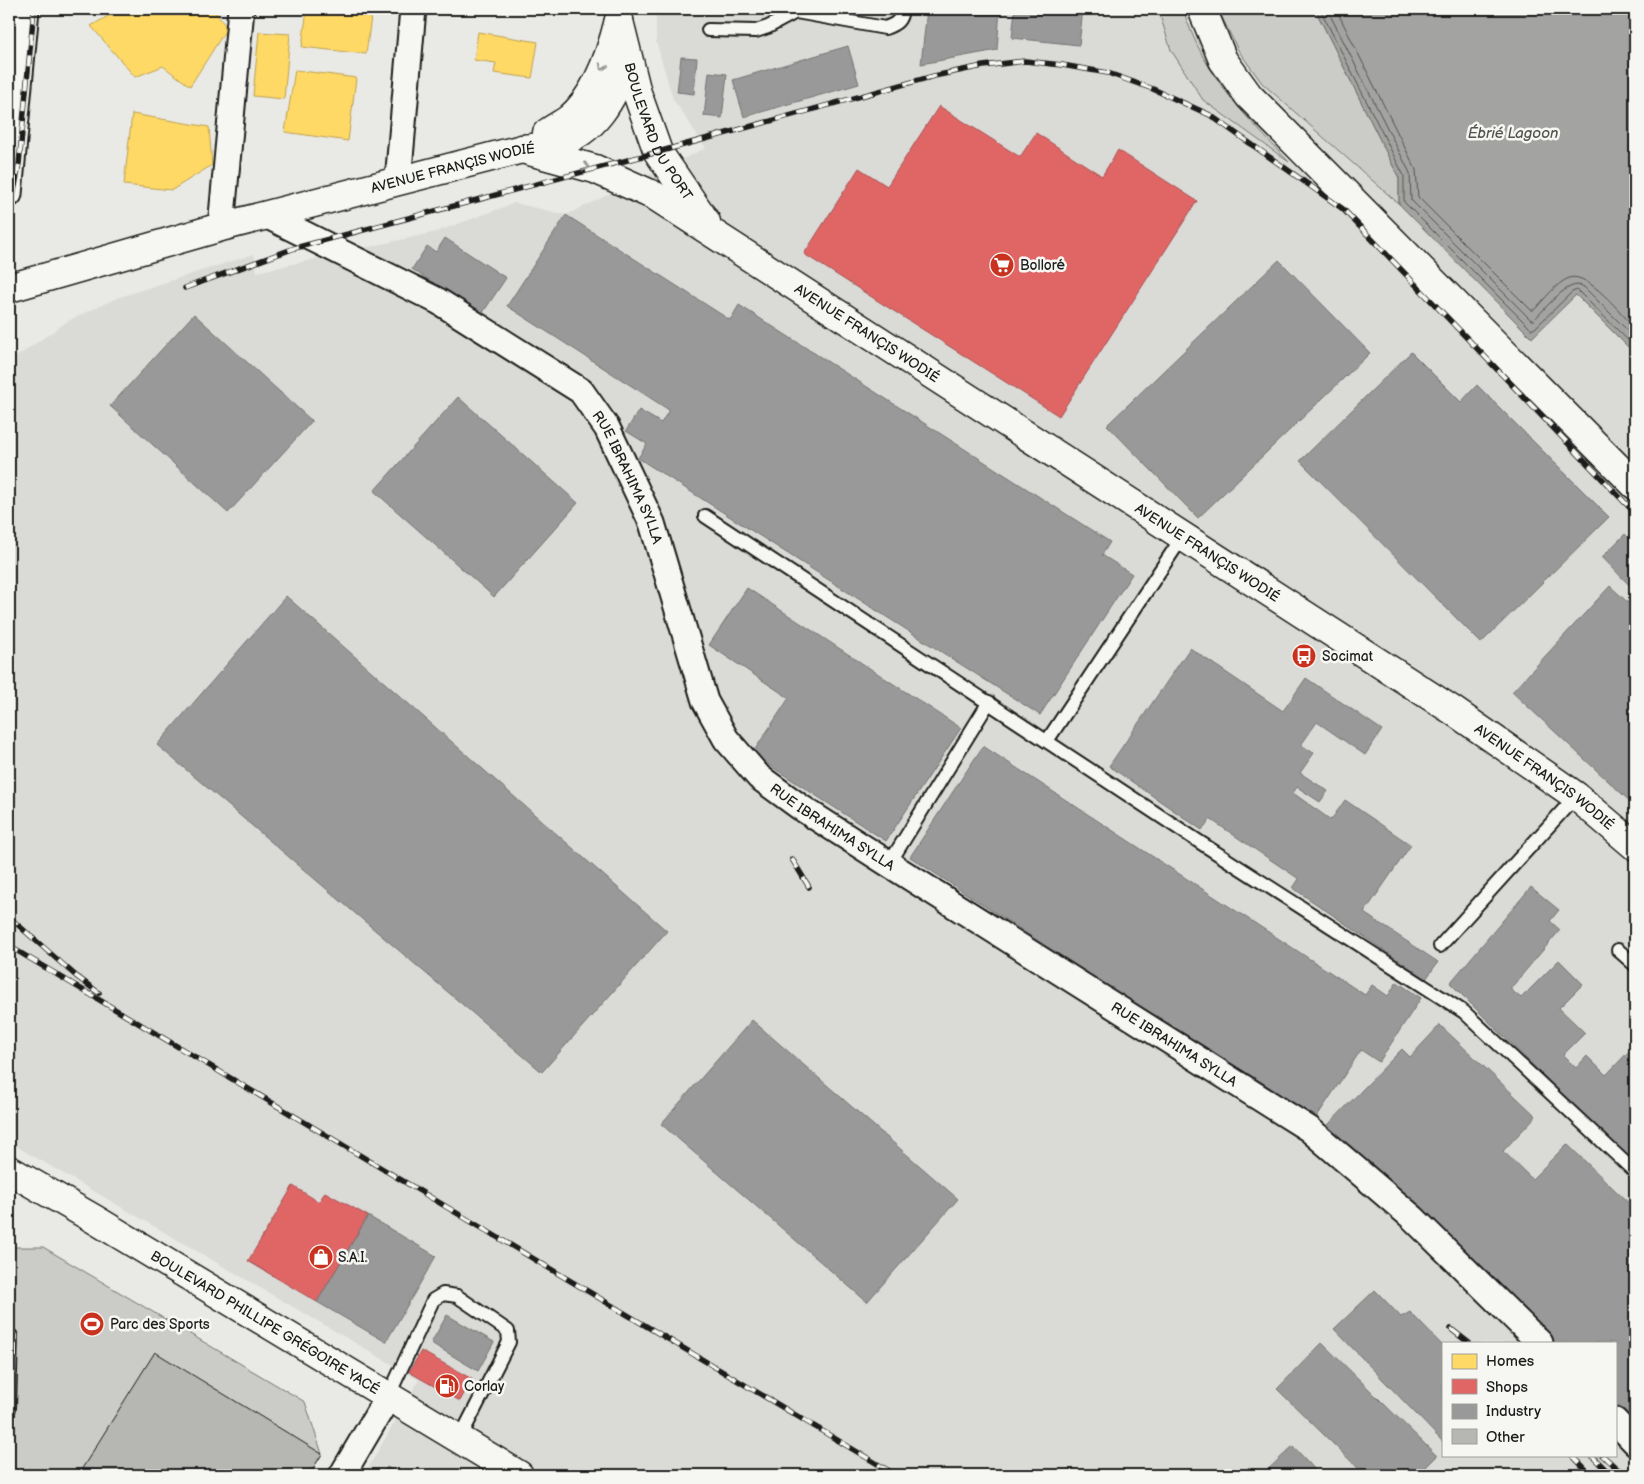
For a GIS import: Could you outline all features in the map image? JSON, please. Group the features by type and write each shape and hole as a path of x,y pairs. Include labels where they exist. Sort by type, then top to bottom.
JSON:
{"main road":[{"path":"1202,9 1222,60 1249,96 1635,485"},
{"name":"BOULEVARD DU PORT","path":"619,15 637,94 658,152 714,233"},
{"name":"BOULEVARD DU PORT","path":"522,149 570,118 588,98 599,77 619,15"},
{"path":"522,149 556,144 592,124 611,101 628,60"},
{"name":"AVENUE FRANÇIS WODIÉ","path":"9,288 221,227 522,149 595,169 655,196 714,233 1452,710 1576,796 1635,846"},
{"name":"BOULEVARD PHILLIPE GRÉGOIRE YACÉ","path":"9,1170 519,1475"}],"street":[{"path":"9,194 26,9"},
{"path":"221,227 241,9"},
{"path":"398,181 414,9"},
{"name":"RUE IBRAHIMA SYLLA","path":"266,215 438,301 581,391 606,428 652,523 705,701 726,738 759,777 800,807 1319,1136 1414,1218 1539,1342"},
{"path":"342,1475 388,1397"},
{"path":"1616,1422 1635,1442"}],"lane":[{"path":"708,30 756,31 768,27 796,10 885,28 896,24 902,16 902,9"},
{"path":"705,516 1464,1012 1635,1172"},
{"path":"1047,741 1183,536"},
{"path":"889,864 989,702"},
{"path":"1440,946 1576,796"},
{"path":"1618,950 1635,965"},
{"path":"388,1397 433,1300 443,1294 456,1296 508,1331 509,1342 459,1440"},
{"path":"9,1408 10,1336"}],"shaded area":[{"path":"656,9 1158,9 1171,50 1286,160 1238,108 1208,68 1190,32 1183,9 1315,9 1399,178 1533,338 1576,295 1635,354 1635,1475 364,1475 419,1380 9,1142 9,362 68,321 117,298 254,254 257,272 436,232 515,203 566,215 706,148 673,99 656,41"},
{"path":"1158,9 1183,9 1192,33 1213,74 1240,109 1289,162 1203,100 1171,50"},
{"path":"1218,9 1315,9 1399,178 1399,204 1262,83 1238,50"},
{"name":"Parc des Sports","path":"9,1247 43,1247 305,1402 322,1454 309,1475 9,1475"}],"water":[{"name":"Ébrié Lagoon","path":"1315,9 1635,9 1635,354 1576,295 1532,338 1399,204 1399,178"}],"building: Homes":[{"path":"120,9 213,9 227,28 190,86 163,66 135,77 91,26"},
{"path":"307,9 372,9 366,54 302,47"},
{"path":"259,32 290,34 284,99 253,96"},
{"path":"478,32 538,42 532,78 494,73 496,63 474,60"},
{"path":"295,70 356,78 348,141 285,132"},
{"path":"132,114 209,127 212,165 172,190 124,185"}],"building: Shops":[{"path":"939,106 1020,157 1036,133 1102,176 1118,150 1197,201 1059,416 804,254 859,168 887,186"},
{"path":"293,1186 319,1202 325,1192 368,1216 317,1302 248,1261"},
{"path":"421,1351 472,1379 460,1401 409,1372"}],"building: Industry":[{"path":"927,9 1000,9 997,50 921,64"},
{"path":"1015,9 1083,9 1079,45 1012,38"},
{"path":"848,46 859,84 744,117 733,80"},
{"path":"681,57 697,58 694,94 677,92"},
{"path":"709,72 727,74 722,118 704,116"},
{"path":"566,215 730,320 739,305 1110,542 1102,555 1132,574 1040,715 638,458 647,444 626,431 639,410 661,423 669,410 507,306"},
{"path":"445,238 506,278 482,314 412,269 427,246 436,252"},
{"path":"1279,260 1370,353 1198,518 1107,425"},
{"path":"194,314 312,421 228,513 110,406"},
{"path":"1411,352 1461,402 1477,385 1609,517 1481,643 1300,461"},
{"path":"458,397 578,503 494,597 374,491"},
{"path":"1625,534 1635,545 1635,591 1602,557"},
{"path":"1610,586 1635,609 1635,806 1512,692"},
{"path":"747,588 961,728 886,841 752,754 789,698 709,645"},
{"path":"286,596 667,931 542,1072 157,745"},
{"path":"1190,648 1283,711 1306,678 1382,730 1365,755 1317,722 1301,745 1314,753 1300,773 1328,791 1320,802 1297,787 1293,793 1331,820 1345,800 1411,845 1364,913 1438,962 1426,979 1293,888 1299,879 1210,819 1202,830 1109,766"},
{"path":"983,746 1365,995 1372,985 1388,996 1397,982 1421,998 1379,1062 1361,1050 1314,1121 910,857"},
{"path":"1531,887 1559,910 1550,921 1560,930 1510,989 1521,998 1559,960 1583,984 1559,1008 1585,1033 1563,1055 1576,1068 1587,1056 1606,1075 1635,1045 1635,1167 1450,983"},
{"path":"752,1020 958,1199 867,1302 661,1124"},
{"path":"1440,1025 1536,1116 1503,1151 1532,1179 1567,1144 1635,1209 1635,1410 1628,1417 1616,1407 1616,1342 1548,1342 1325,1128 1402,1049 1410,1057"},
{"path":"368,1216 436,1256 386,1342 317,1302"},
{"path":"1375,1290 1401,1317 1410,1312 1442,1345 1442,1441 1334,1329"},
{"path":"447,1315 494,1342 478,1371 431,1343"},
{"path":"1322,1343 1437,1456 1418,1475 1365,1475 1277,1389"},
{"path":"1293,1446 1320,1475 1262,1475"},
{"path":"387,1467 401,1475 382,1475"}],"building: Other":[{"path":"155,1352 322,1454 309,1475 78,1475"}],"railway":[{"path":"9,219 19,164 34,9"},
{"path":"185,288 295,248 658,152 934,76 983,66 1025,61 1062,65 1108,73 1153,89 1210,115 1343,209 1635,513"},
{"path":"792,859 809,887"},
{"path":"9,917 76,976 99,993"},
{"path":"9,946 896,1475"},
{"path":"1451,1329 1468,1342"},
{"path":"1573,1456 1591,1475"},
{"path":"1592,1456 1611,1475"},
{"path":"1603,1456 1624,1475"}],"place":[{"name":"Bolloré","path":"1002,265"},
{"name":"Socimat","path":"1304,656"},
{"name":"S.A.I.","path":"321,1257"},
{"name":"Parc des Sports","path":"92,1324"},
{"name":"Corlay","path":"447,1386"}]}
